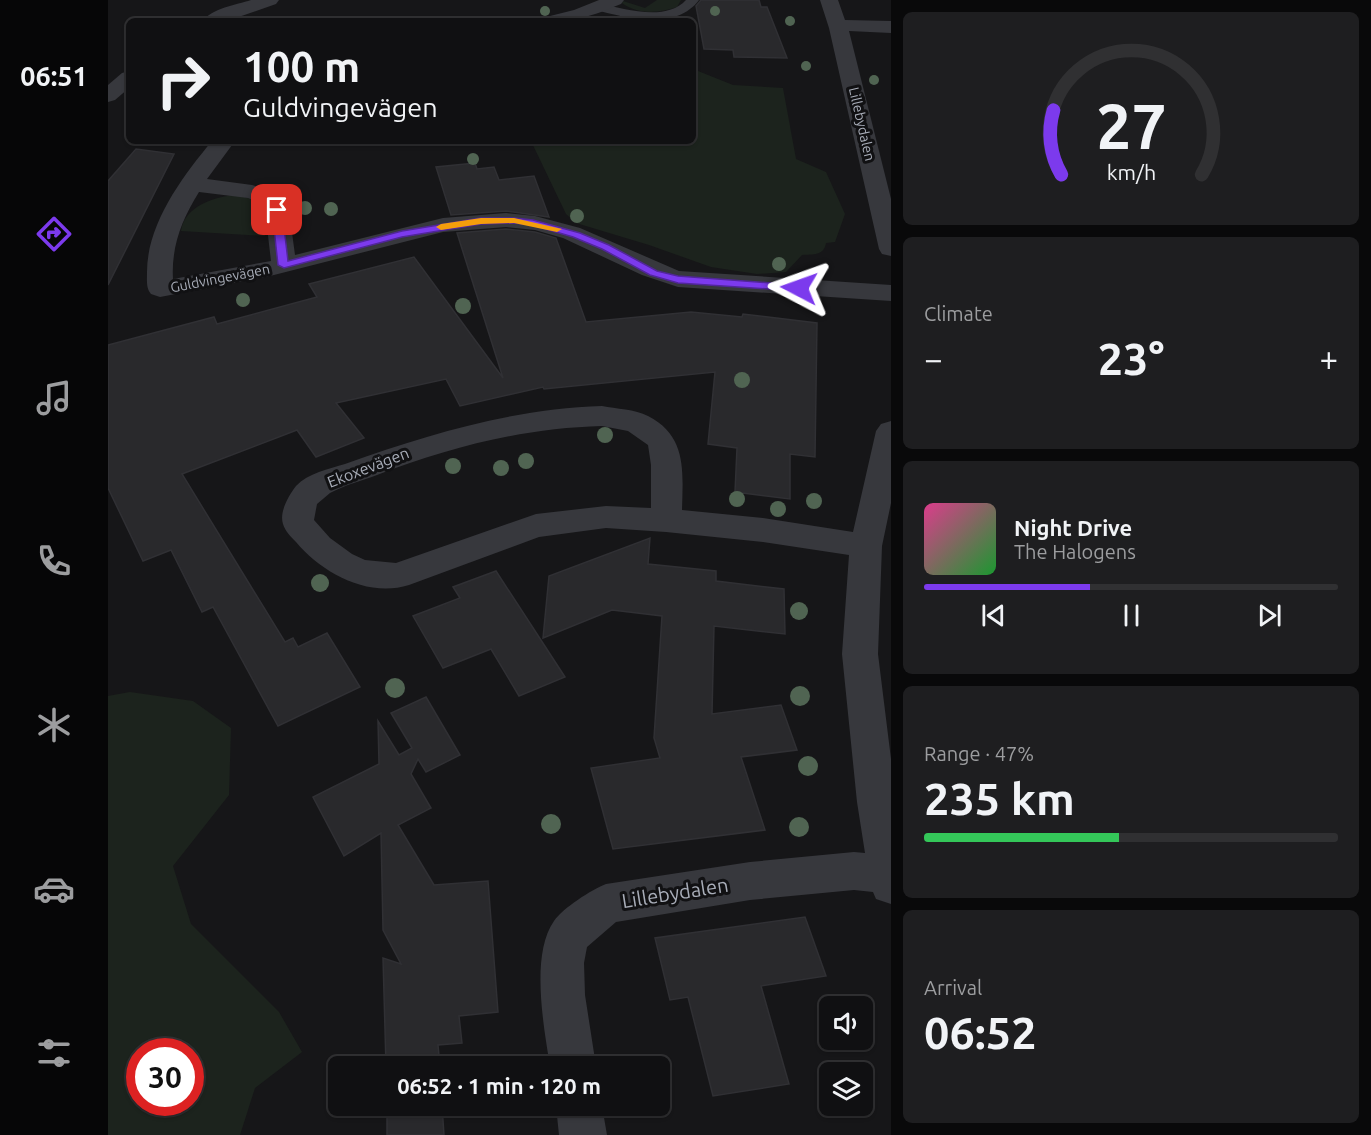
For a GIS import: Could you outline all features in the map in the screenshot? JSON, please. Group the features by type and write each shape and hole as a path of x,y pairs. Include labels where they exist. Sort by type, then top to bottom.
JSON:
{"street":[{"path":"218,18 270,0"},
{"name":"Lillebydalen","path":"829,0 838,25 891,249"},
{"path":"562,18 607,3"},
{"path":"838,25 891,27"},
{"path":"108,96 126,80"},
{"name":"Guldvingevägen","path":"222,144 192,184 168,230 160,259 160,289 284,265 402,234 481,221 514,220 576,235 606,247 653,273 678,279 891,293"},
{"name":"Guldvingevägen","path":"192,184 252,192 271,199 277,210 284,265"},
{"name":"Ekoxevägen","path":"666,520 668,486 662,440 649,427 623,417 566,417 479,430 392,456 311,489 298,506 298,523 320,550 356,572 397,576 536,526 606,517 666,520 763,530 866,546"},
{"name":"Lillebydalen","path":"572,1056 563,995 562,963 569,935 606,904 750,881 854,872 890,880 860,654 866,546 891,431"},
{"path":"580,1116 583,1135"}],"lane":[{"path":"607,3 655,16 674,14 687,8 693,0"}],"shaded area":[{"path":"657,0 681,0 677,7 656,12 635,10 622,3 623,1 645,8"},
{"path":"696,70 733,85 783,88 796,159 826,172 845,214 835,242 826,243 823,250 817,254 802,255 786,272 757,274 711,267 576,223 566,214 532,144 696,144"},
{"path":"237,195 254,200 263,207 267,218 265,236 181,231 183,222 194,209 211,200"},
{"path":"130,692 193,701 231,728 229,795 173,866 191,924 279,1012 302,1052 255,1088 240,1135 108,1135 108,696"}],"building":[{"path":"701,0 759,0 761,7 767,7 787,58 734,57 733,50 704,49 696,6"},
{"path":"136,149 174,154 108,285 108,181"},
{"path":"475,163 477,169 494,167 499,180 534,176 549,217 506,211 451,215 436,167"},
{"path":"506,229 535,232 556,238 586,322 691,312 742,317 743,314 817,323 815,457 790,454 790,499 735,492 737,448 708,444 715,372 544,389 543,387 460,406 446,379 336,403 364,438 316,457 297,430 182,474 285,642 293,638 298,647 327,633 360,687 278,726 213,607 202,612 171,550 143,561 108,488 108,345 214,317 217,324 317,297 309,284 414,257 503,378 457,233"},
{"path":"650,538 648,564 716,571 716,581 784,589 785,634 714,626 712,714 781,705 797,750 741,757 765,830 613,849 591,768 660,758 654,738 662,616 612,610 543,638 549,576"},
{"path":"496,571 565,677 519,696 491,649 443,668 413,616 460,598 453,587"},
{"path":"426,697 460,755 426,772 418,759 411,774 431,808 398,825 434,885 488,881 498,1012 459,1016 462,1043 438,1045 439,1056 386,1056 383,958 401,964 383,930 381,833 344,856 313,797 379,764 378,721 399,755 412,748 391,713"},
{"path":"805,917 826,976 761,986 789,1084 713,1096 688,997 670,1000 655,938"},
{"path":"387,1116 443,1116 444,1135 387,1135"}],"slow traffic":[{"path":"441,227 481,221 514,220 557,229"}],"route":[{"path":"277,210 284,265 402,234 481,221 514,220 576,235 606,247 653,273 678,279 799,288"}]}
